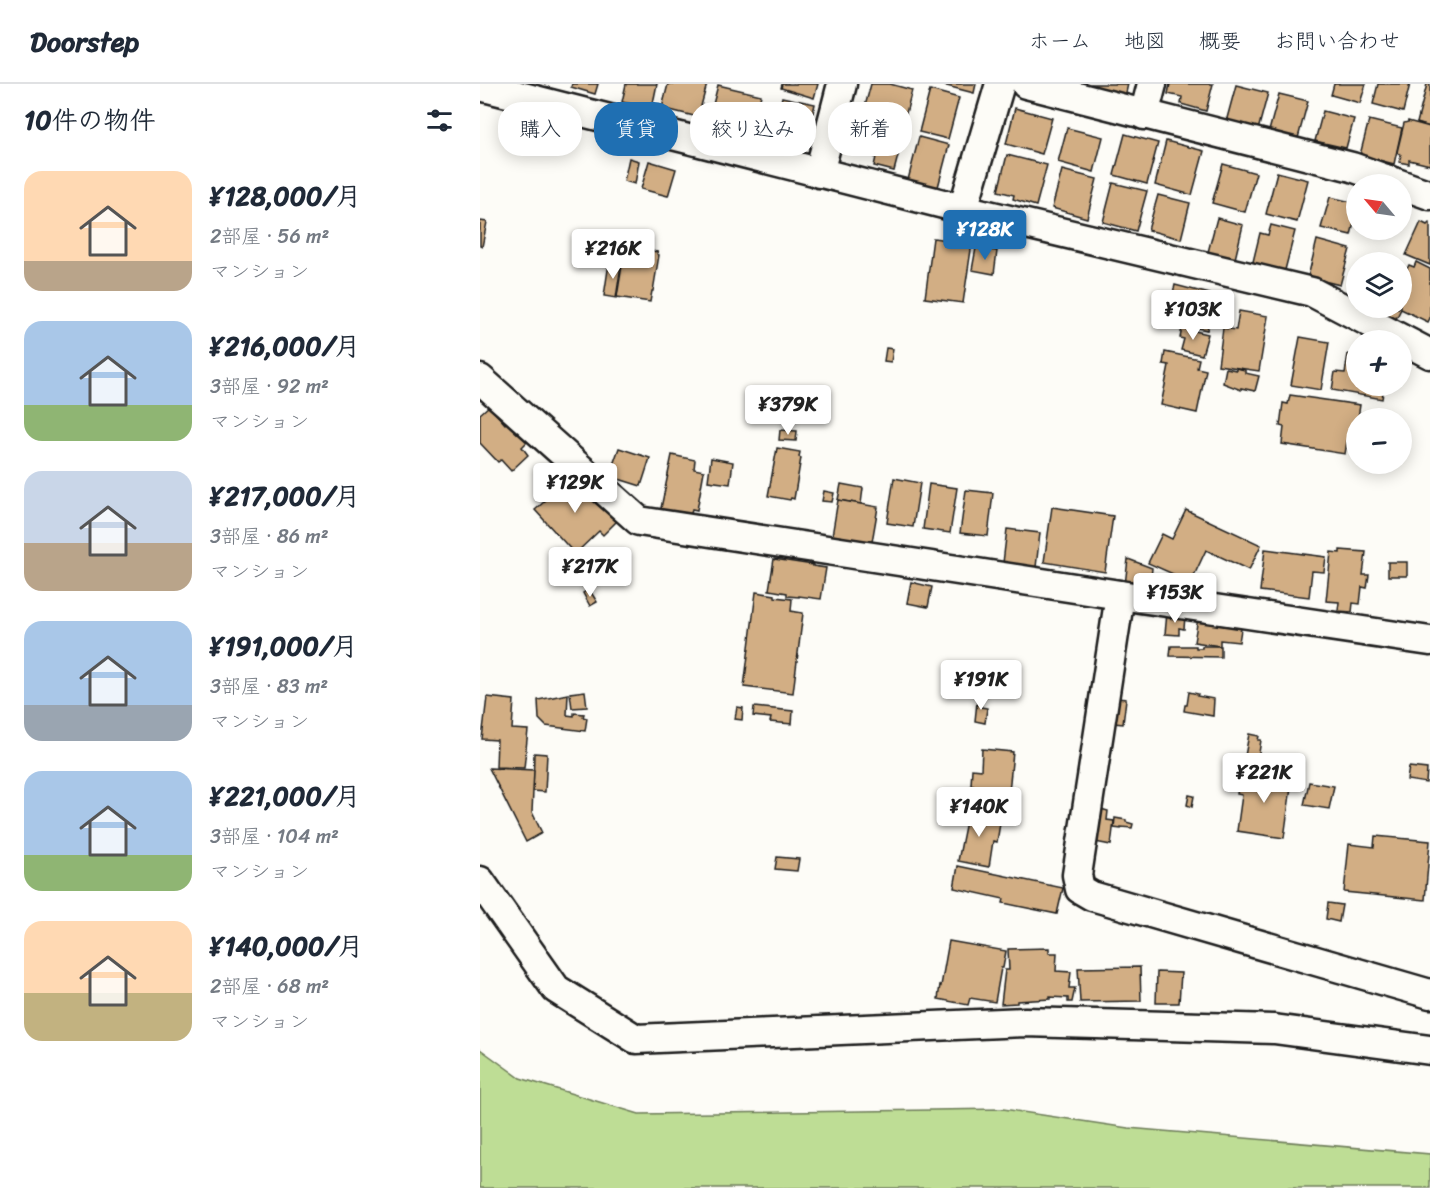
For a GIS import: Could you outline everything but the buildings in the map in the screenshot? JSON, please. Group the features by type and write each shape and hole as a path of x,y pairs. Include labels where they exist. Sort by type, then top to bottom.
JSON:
{"street":[{"path":"819,172 842,84"},
{"path":"963,209 1000,84"},
{"path":"1026,84 1352,167 1430,195"},
{"path":"1144,115 1152,84"},
{"path":"480,86 963,209 1312,292 1430,354"},
{"path":"480,379 639,521 1430,641"},
{"path":"1119,595 1077,875 1080,889 1092,896 1430,994"},
{"path":"480,881 556,989 636,1039 1025,1022 1274,1029 1430,1050"}],"green space":[{"path":"480,1049 520,1078 639,1114 1003,1109 1128,1128 1430,1154 1430,1188 480,1188"}]}
